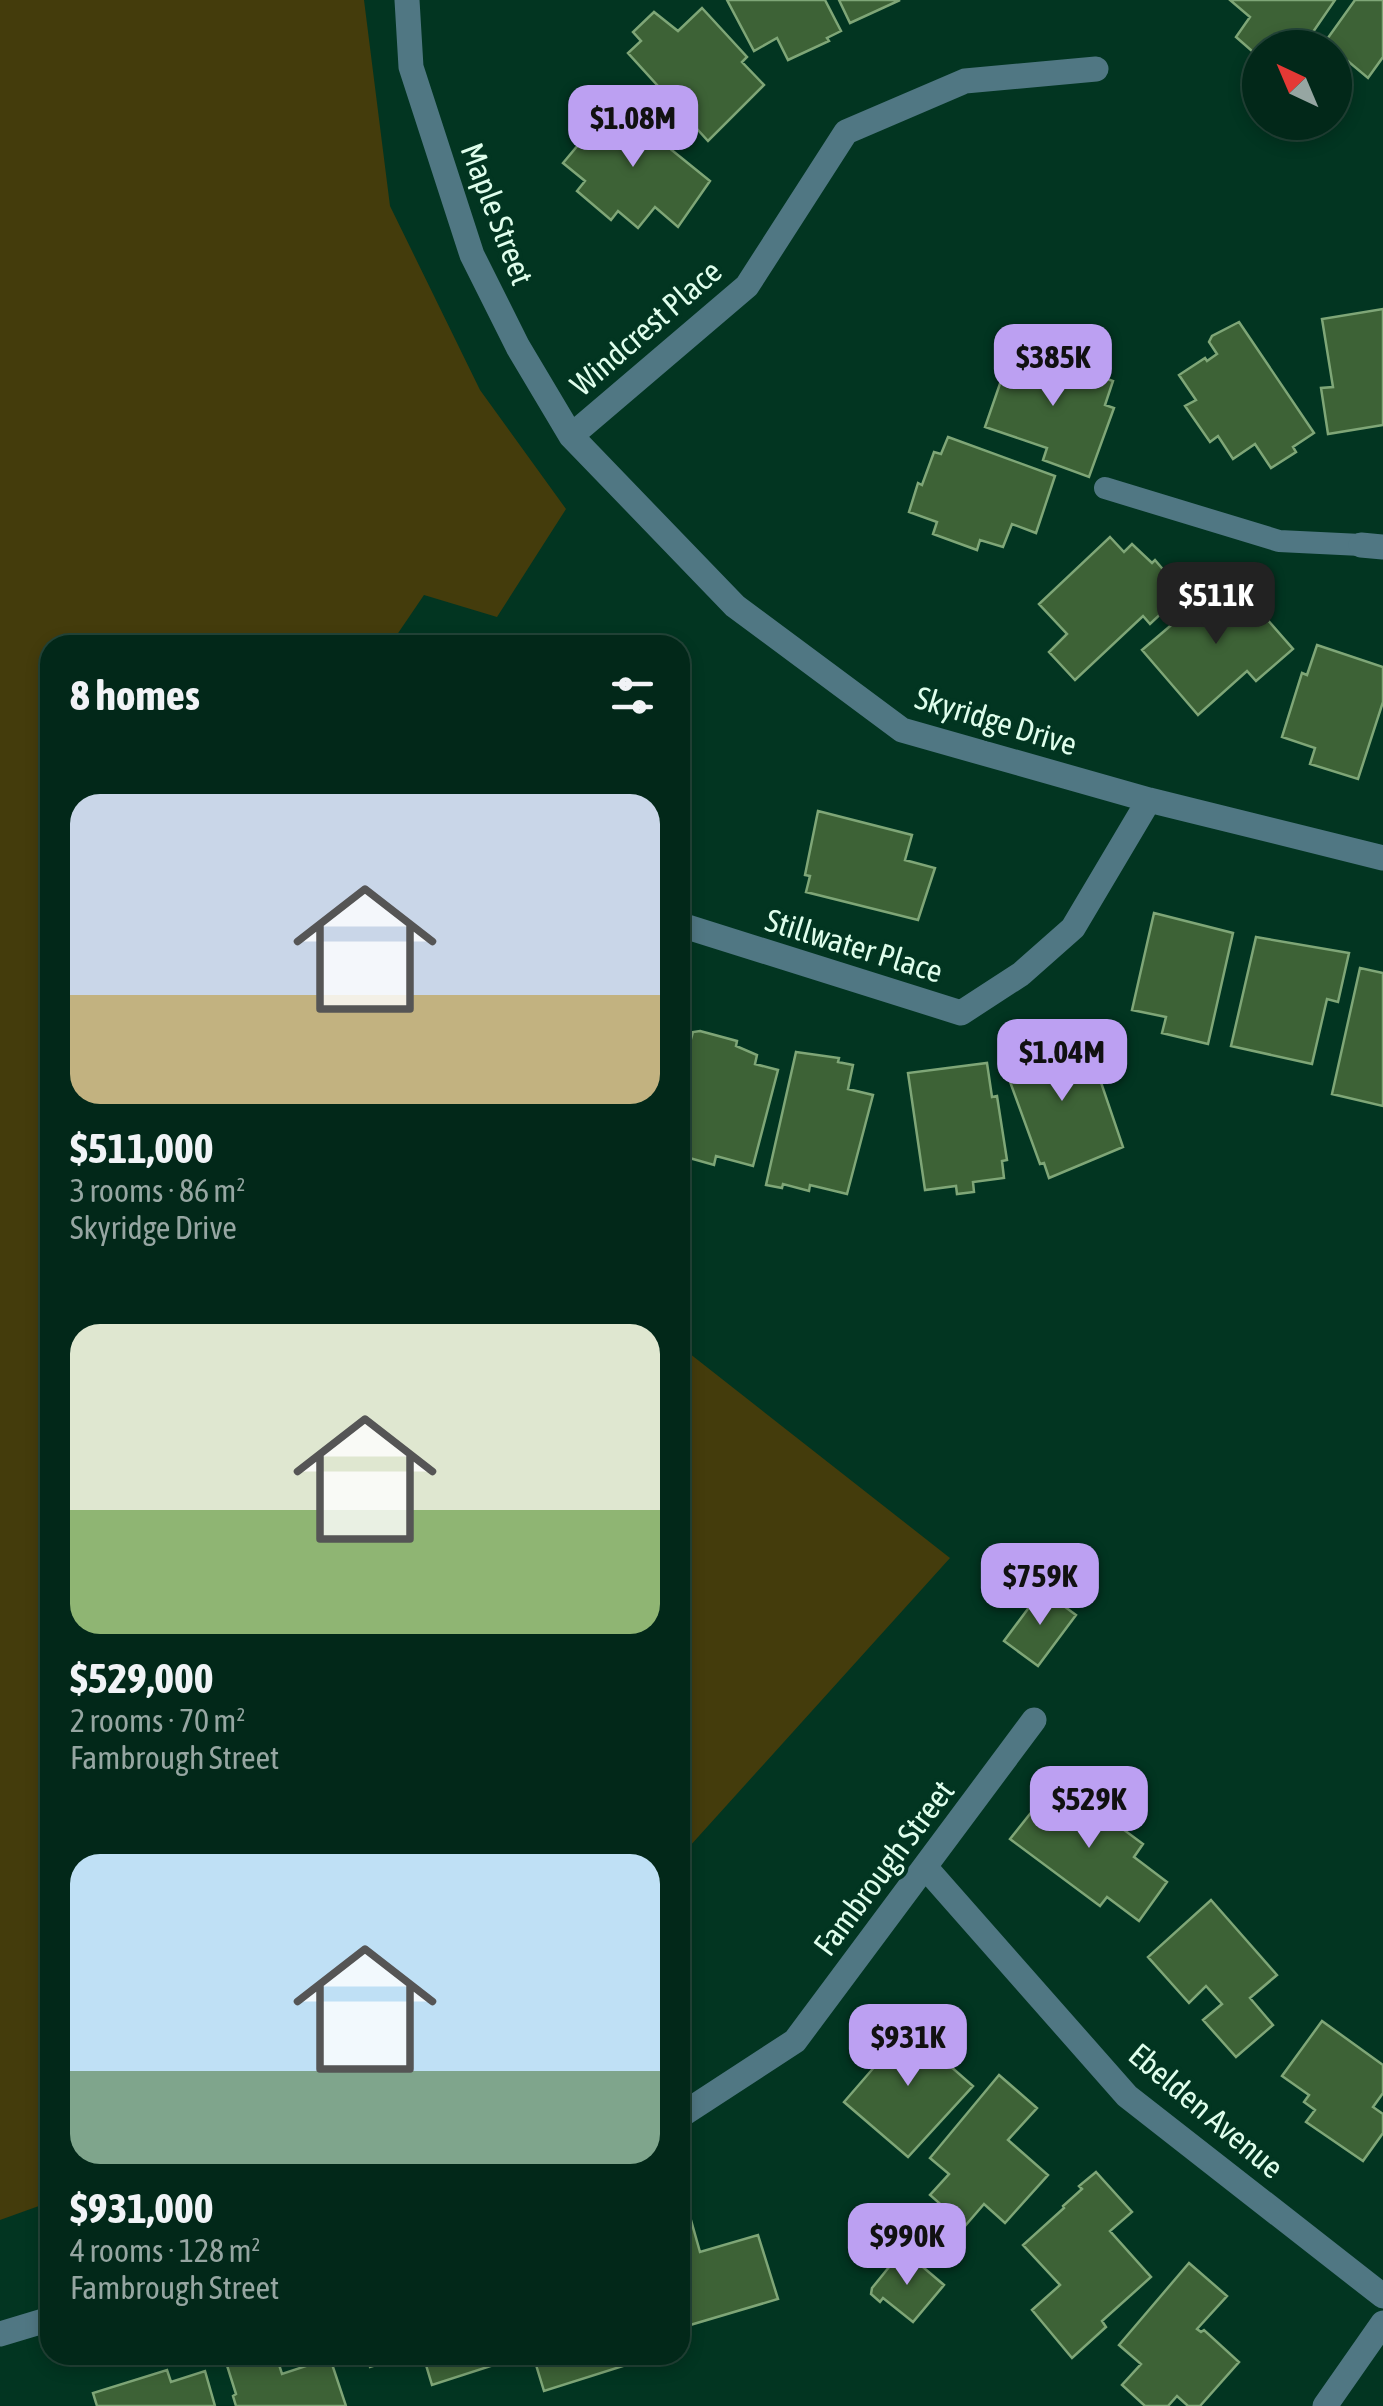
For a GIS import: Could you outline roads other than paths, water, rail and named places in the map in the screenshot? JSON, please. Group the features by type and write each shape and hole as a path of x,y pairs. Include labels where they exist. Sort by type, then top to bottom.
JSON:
{"street":[{"name":"Maple Street","path":"407,0 411,67 472,255 518,347 571,436"},
{"name":"Windcrest Place","path":"571,436 747,286 846,132 965,81 1096,69"},
{"name":"Skyridge Drive","path":"571,436 735,606 902,730 1149,800 1383,858"},
{"name":"Stillwater Place","path":"690,928 961,1014 1021,974 1073,928 1149,800"},
{"name":"Fambrough Street","path":"690,2109 795,2040 1034,1720"},
{"name":"Ebelden Avenue","path":"926,1868 1127,2096 1383,2296"},
{"path":"0,2334 40,2322"},
{"path":"1325,2406 1383,2323"}],"lane":[{"path":"1104,488 1280,540 1372,546"}]}
